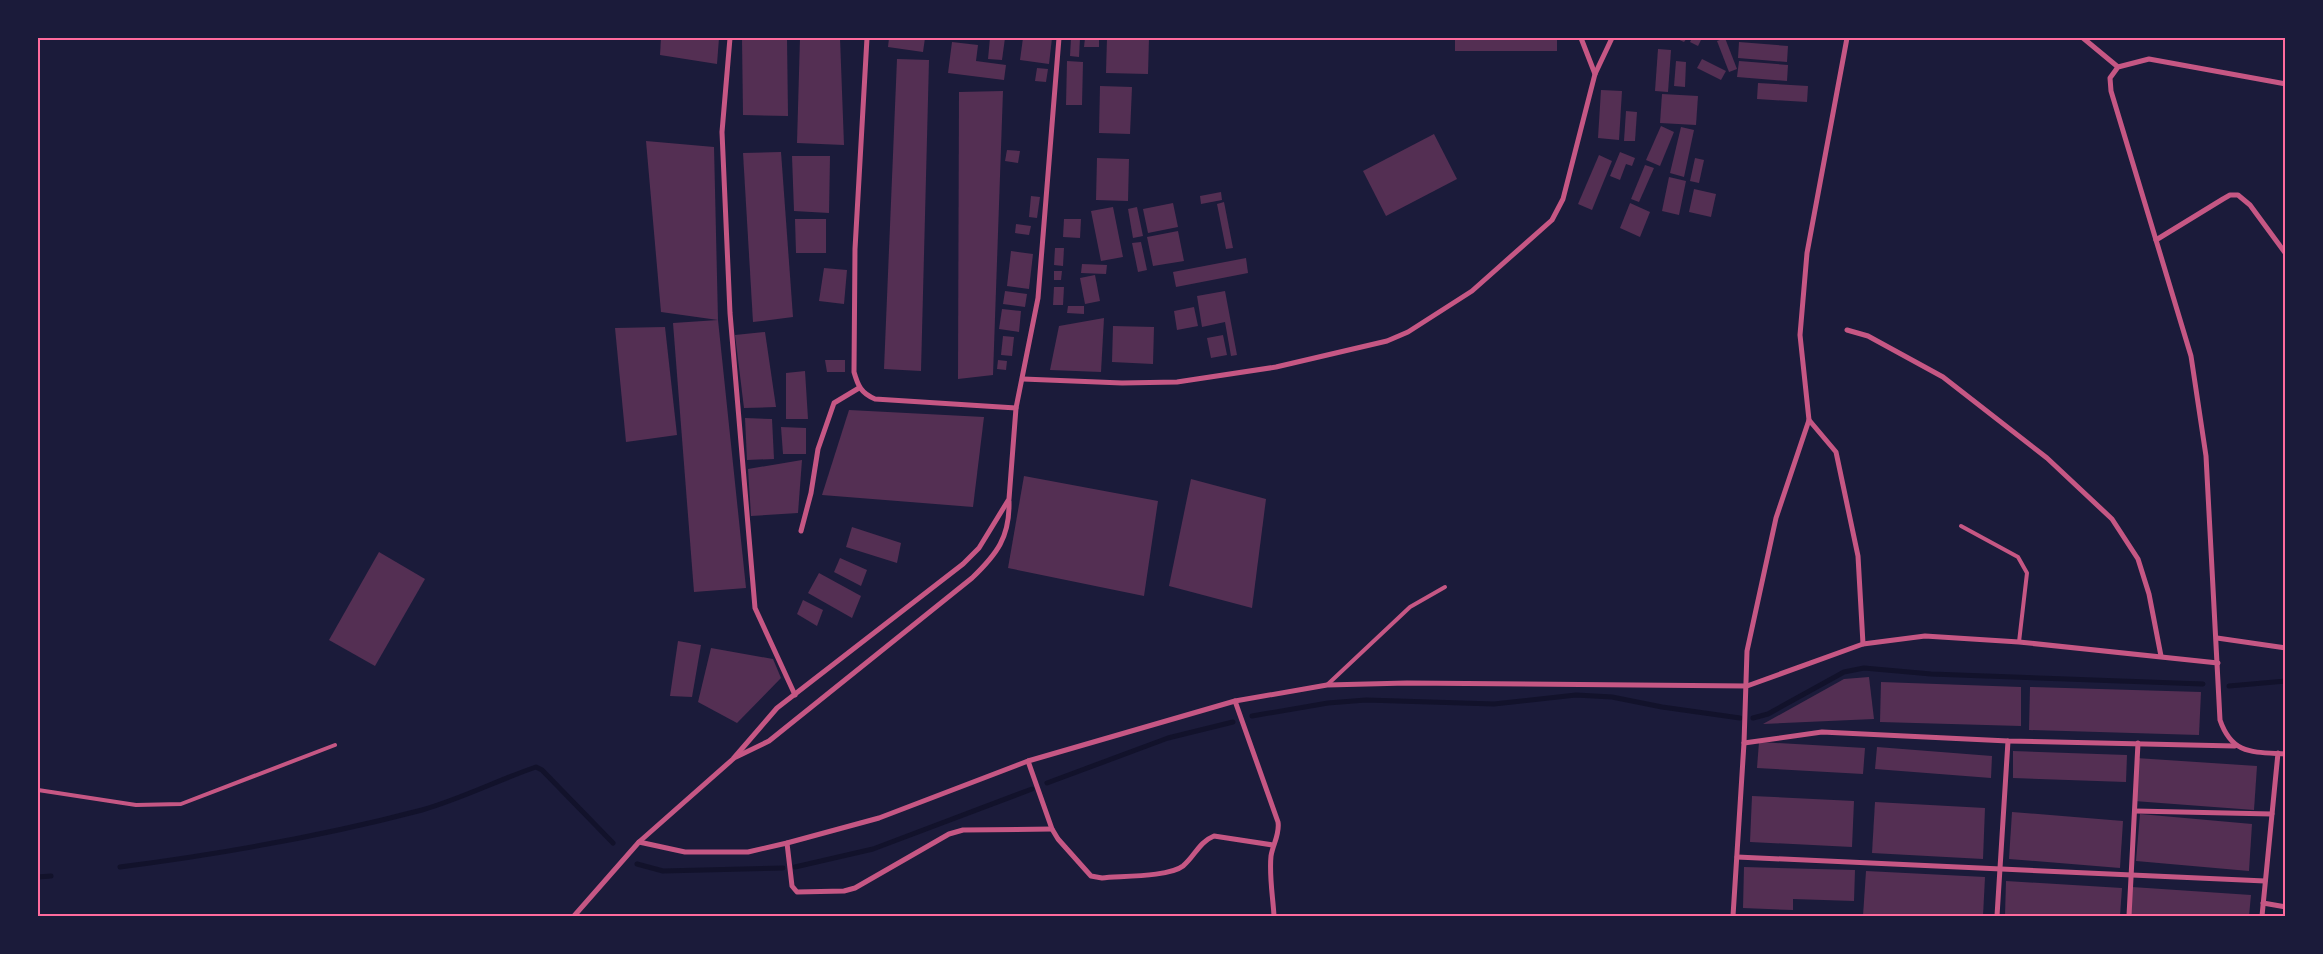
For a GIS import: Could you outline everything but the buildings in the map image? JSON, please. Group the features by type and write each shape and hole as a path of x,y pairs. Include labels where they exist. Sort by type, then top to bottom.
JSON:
{"street":[{"path":"730,38 722,132 730,313 755,608 794,695"},
{"path":"867,38 855,249 854,372 859,388 866,396 875,399 1016,408"},
{"path":"734,759 769,741 972,578 989,562 1003,542 1010,516 1009,499 1016,408 1038,298 1059,38"},
{"path":"1581,38 1592,61 1595,74"},
{"path":"1023,379 1122,383 1178,382 1276,367 1386,341 1408,332 1472,291 1552,220 1563,199 1595,74 1612,38"},
{"path":"1733,916 1744,743 1746,651 1776,518 1809,420 1800,335 1807,253 1847,38"},
{"path":"2083,38 2118,67"},
{"path":"2286,84 2150,59 2118,67 2110,78 2111,91 2191,356 2206,456 2220,720 2226,737 2237,746 2248,751 2286,754"},
{"path":"2156,240 2222,199 2230,195 2238,195 2250,205 2286,254"},
{"path":"1847,330 1868,336 1943,377 2047,458 2112,519 2138,559 2148,594 2161,656"},
{"path":"802,531 811,494 818,449 834,403 859,388"},
{"path":"1809,420 1836,452 1858,556 1863,644"},
{"path":"574,916 639,842 734,759 759,726 794,695 963,564 983,542 1009,499"},
{"path":"639,842 685,852 748,852 879,818 1028,761 1235,701 1327,685 1416,683 1746,686 1863,644 1925,636 2019,642 2218,663"},
{"path":"2216,638 2286,648"},
{"path":"1235,701 1278,822 1279,830 1273,845 1271,859 1274,916"},
{"path":"1744,743 1822,732 2008,741 2237,746"},
{"path":"1997,916 2008,741"},
{"path":"2129,916 2138,743"},
{"path":"2262,916 2278,753"},
{"path":"1028,761 1052,829 1091,876 1102,878 1172,871 1182,866 1202,844 1214,836 1273,845"},
{"path":"2135,811 2272,814"},
{"path":"787,843 792,886 797,892 844,891 855,888 948,834 963,830 1052,829"},
{"path":"1737,857 2131,877 2265,881"},
{"path":"2263,903 2286,907"}],"lane":[{"path":"1961,526 2018,557 2027,573 2019,642"},
{"path":"1327,685 1410,607 1445,587"},
{"path":"38,790 136,805 181,804 335,745"}],"waterway":[{"path":"1753,718 1768,714 1844,672 1864,668 1931,674 2203,684"},
{"path":"2229,686 2286,681"},
{"path":"1252,716 1328,703 1366,700 1494,704 1576,695 1612,697 1662,707 1740,718"},
{"path":"1047,783 1168,738 1233,722"},
{"path":"120,867 272,843 385,819 437,806 536,767 542,770 613,843"},
{"path":"795,867 873,849 1032,789"},
{"path":"637,864 663,871 783,868"},
{"path":"38,877 51,876"}]}
